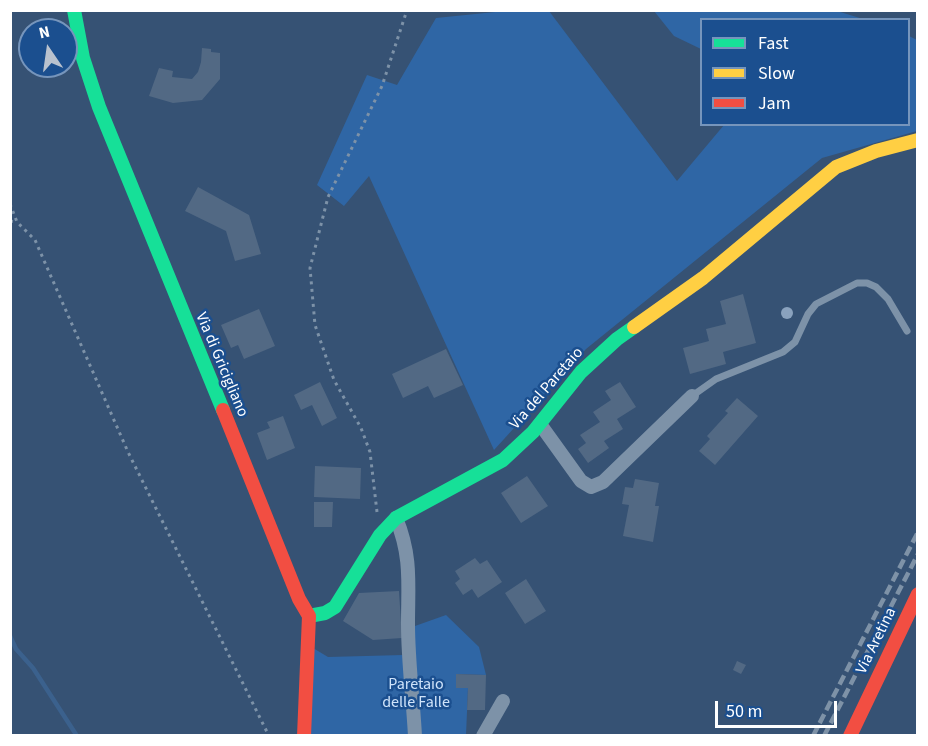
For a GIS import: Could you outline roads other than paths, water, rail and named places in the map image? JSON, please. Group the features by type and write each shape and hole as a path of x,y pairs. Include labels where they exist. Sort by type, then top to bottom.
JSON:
{"street":[{"name":"Via di Gricigliano","path":"74,10 76,26 94,92 183,317 299,599 309,616"},
{"name":"Via del Paretaio","path":"309,616 325,613 335,606 380,535 396,518 503,460 540,424 581,372 617,339 703,279 836,168 876,151 918,141"},
{"path":"540,424 581,481 591,487 603,482 692,396"},
{"path":"396,518 403,536 410,579 408,623 416,735"},
{"name":"Via Aretina","path":"850,735 918,594"},
{"path":"304,735 309,616"},
{"path":"483,735 503,701"}],"lane":[{"path":"692,396 716,379 783,352 795,342 808,314 816,304 856,284 867,283 876,287 888,299 907,332"}],"waterway":[{"path":"10,636 16,649 33,668 77,736"}],"railway":[{"path":"813,736 918,532"},
{"path":"824,736 918,554"}],"park label":[{"name":"Paretaio delle Falle","path":"416,694"}]}
